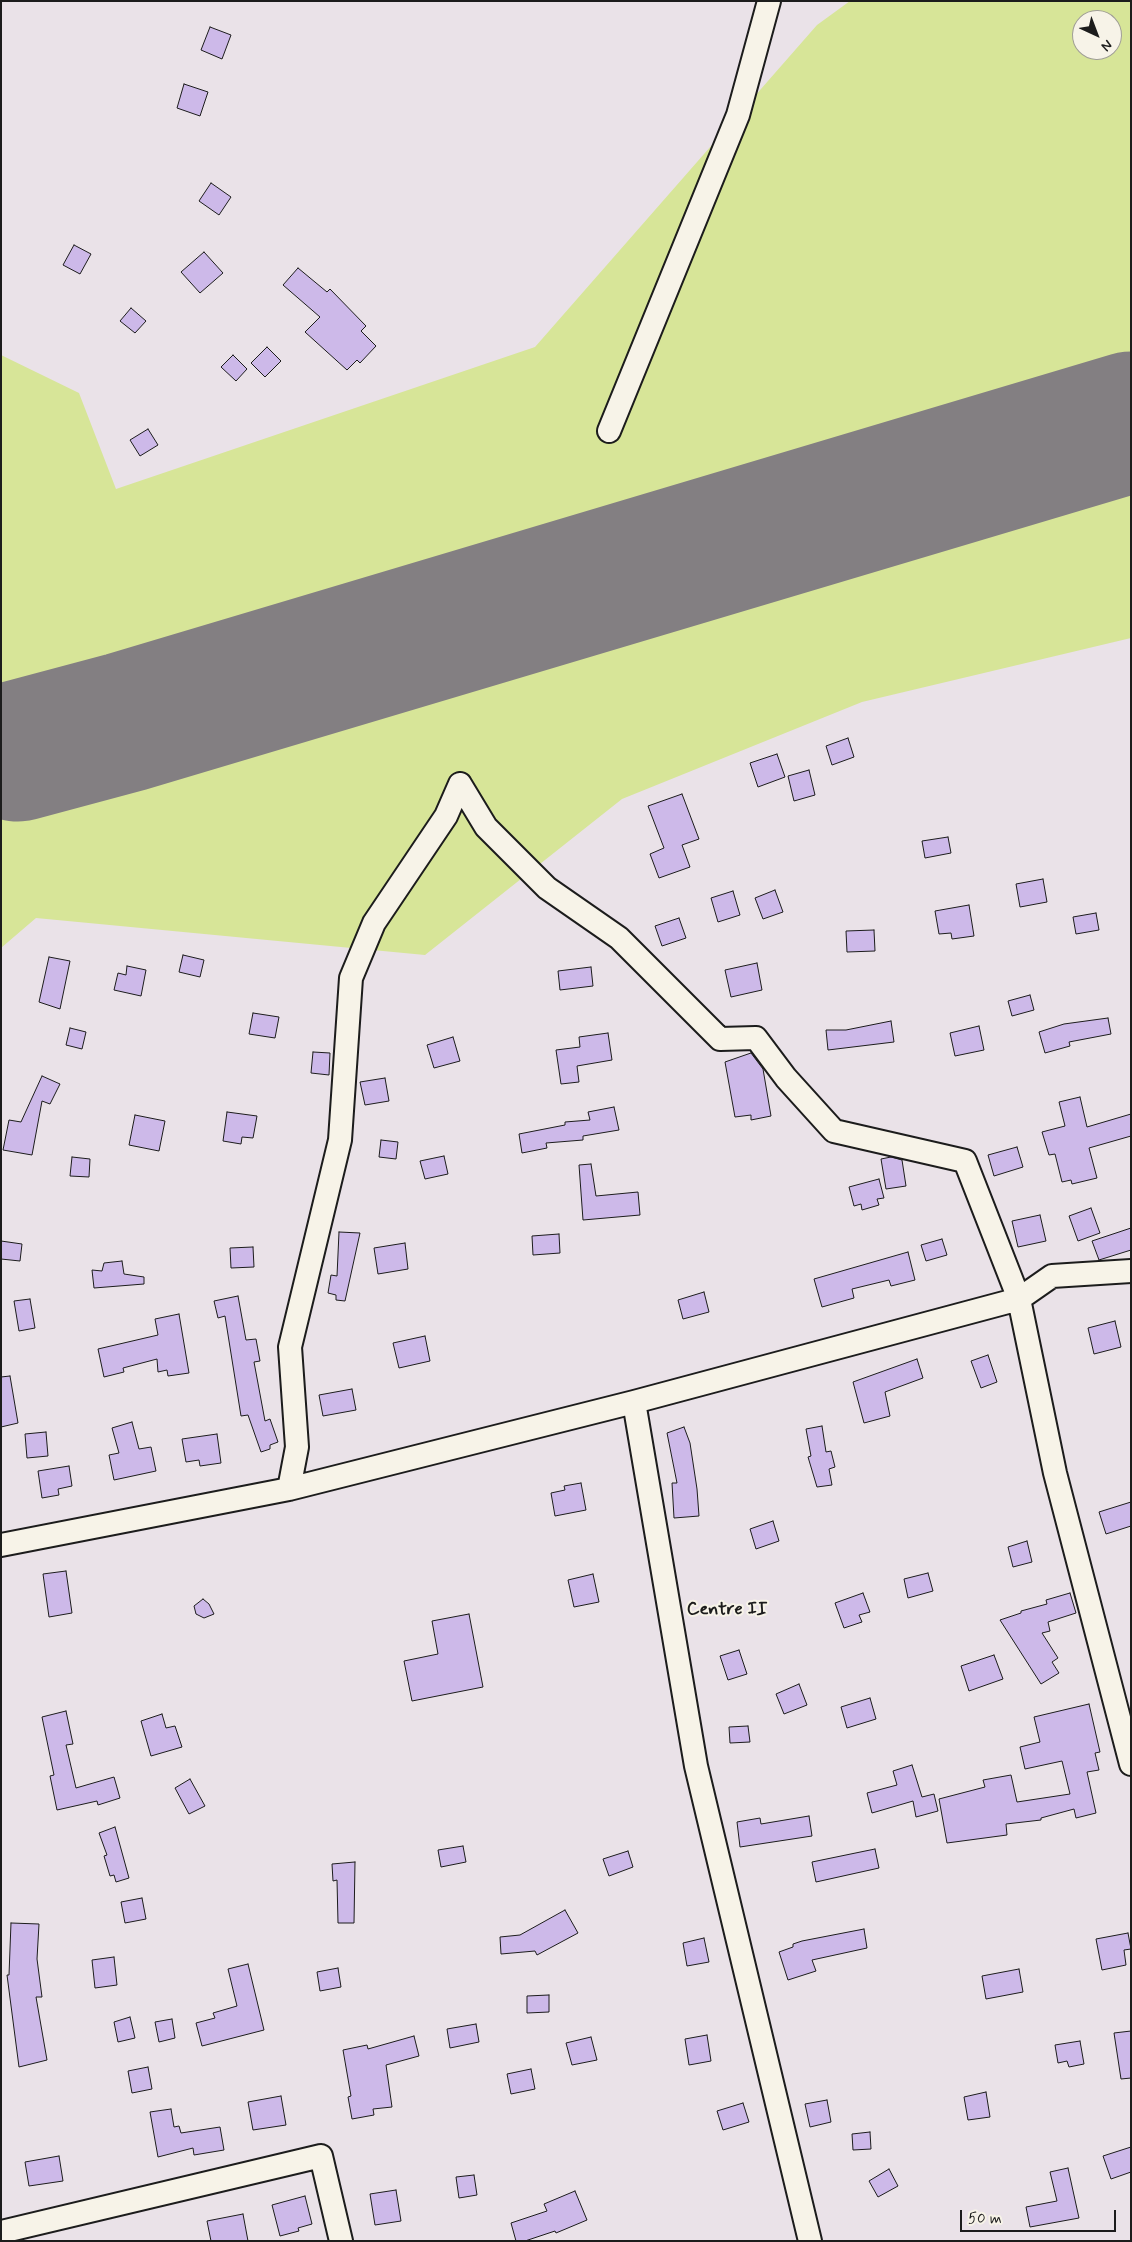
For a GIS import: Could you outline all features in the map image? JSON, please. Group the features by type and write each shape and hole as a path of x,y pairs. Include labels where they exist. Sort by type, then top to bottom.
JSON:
{"street":[{"path":"609,432 738,114 769,1"},
{"path":"289,1490 297,1447 290,1347 340,1140 351,978 374,923 446,816 460,784 486,826 547,888 618,938 720,1039 756,1038 786,1078 834,1131 966,1161 1019,1299 1055,1473 1131,1764"},
{"path":"1,1545 289,1490 634,1402 1019,1299 1052,1276 1131,1271"},
{"path":"634,1402 696,1766 810,2241"},
{"path":"1,2232 321,2156 341,2241"}],"green space":[{"path":"850,1 1131,1 1131,638 862,702 622,799 425,955 36,918 1,948 1,355 79,393 116,489 535,347 817,25"}],"building":[{"path":"210,27 231,35 222,59 201,50"},
{"path":"184,84 208,92 200,116 177,108"},
{"path":"211,183 231,197 219,215 199,201"},
{"path":"74,245 91,254 80,274 63,265"},
{"path":"204,252 223,273 200,293 181,272"},
{"path":"298,268 327,292 330,289 366,326 361,331 376,346 360,363 357,360 347,370 305,332 320,317 283,285"},
{"path":"131,308 146,321 135,333 120,321"},
{"path":"267,347 281,361 265,377 251,363"},
{"path":"233,355 247,369 236,381 221,367"},
{"path":"148,429 158,445 140,456 130,440"},
{"path":"848,738 854,757 832,765 826,746"},
{"path":"777,754 785,777 758,787 750,763"},
{"path":"809,770 815,795 794,801 788,776"},
{"path":"682,794 699,839 682,845 690,867 659,878 650,854 664,848 648,806"},
{"path":"948,837 951,853 925,858 922,841"},
{"path":"1043,879 1047,902 1020,907 1016,884"},
{"path":"775,890 783,912 763,919 755,898"},
{"path":"733,891 740,915 718,922 711,898"},
{"path":"969,905 974,936 952,939 951,933 939,934 935,911"},
{"path":"1096,913 1099,930 1076,934 1073,917"},
{"path":"679,918 686,938 662,946 655,926"},
{"path":"874,930 875,951 847,952 846,931"},
{"path":"183,955 204,960 200,977 179,972"},
{"path":"49,957 70,961 60,1009 39,1002"},
{"path":"757,963 762,990 731,997 725,970"},
{"path":"127,966 146,970 141,996 114,990 118,973 126,975"},
{"path":"591,967 593,986 560,990 558,971"},
{"path":"1030,995 1034,1010 1012,1016 1008,1001"},
{"path":"253,1013 279,1017 275,1038 249,1034"},
{"path":"1108,1018 1111,1034 1069,1042 1070,1046 1045,1053 1039,1032 1064,1024"},
{"path":"891,1021 894,1042 828,1050 826,1030 846,1030"},
{"path":"979,1026 984,1050 955,1056 950,1033"},
{"path":"70,1028 86,1032 82,1049 66,1045"},
{"path":"608,1033 612,1060 577,1066 579,1082 561,1084 556,1050 580,1047 579,1037"},
{"path":"453,1037 460,1061 434,1068 427,1045"},
{"path":"313,1052 330,1053 329,1075 311,1073"},
{"path":"751,1053 763,1069 771,1116 751,1120 751,1115 735,1117 725,1062"},
{"path":"42,1076 60,1084 50,1104 42,1101 32,1155 3,1150 9,1120 21,1122"},
{"path":"385,1078 389,1101 365,1105 360,1082"},
{"path":"1080,1097 1087,1127 1131,1114 1131,1136 1089,1148 1097,1178 1072,1184 1071,1180 1062,1182 1055,1154 1049,1155 1042,1132 1065,1126 1059,1102"},
{"path":"614,1107 619,1130 583,1136 583,1140 546,1143 547,1148 522,1153 519,1134 565,1125 565,1122 590,1120 588,1112"},
{"path":"227,1112 257,1116 253,1138 242,1137 241,1144 223,1141"},
{"path":"135,1115 165,1121 159,1151 129,1145"},
{"path":"381,1140 398,1142 396,1159 379,1157"},
{"path":"1017,1147 1023,1167 994,1176 988,1155"},
{"path":"444,1156 448,1174 425,1179 420,1161"},
{"path":"72,1157 90,1159 89,1177 70,1176"},
{"path":"891,1157 902,1160 906,1186 886,1189 881,1159"},
{"path":"591,1164 596,1196 638,1192 640,1215 583,1220 579,1165"},
{"path":"879,1179 884,1198 877,1199 879,1205 862,1210 861,1204 854,1206 849,1187"},
{"path":"1091,1208 1100,1233 1078,1241 1069,1216"},
{"path":"1040,1215 1046,1241 1018,1247 1012,1221"},
{"path":"1131,1228 1131,1250 1099,1260 1092,1241"},
{"path":"339,1232 360,1233 345,1301 336,1300 336,1295 328,1293 331,1275 337,1276"},
{"path":"559,1234 560,1253 533,1255 532,1236"},
{"path":"942,1239 947,1255 926,1261 921,1245"},
{"path":"1,1241 22,1244 20,1261 1,1259"},
{"path":"405,1243 408,1269 378,1274 374,1248"},
{"path":"253,1247 254,1267 231,1268 230,1248"},
{"path":"908,1252 915,1280 891,1286 889,1280 852,1289 854,1298 822,1307 814,1279"},
{"path":"122,1261 124,1274 144,1277 144,1284 94,1288 92,1270 102,1271 104,1263"},
{"path":"704,1292 709,1312 683,1319 678,1300"},
{"path":"238,1296 246,1340 256,1339 260,1361 254,1362 265,1421 270,1419 278,1442 270,1445 270,1449 261,1452 248,1415 241,1416 225,1316 218,1318 214,1301"},
{"path":"30,1299 35,1328 19,1331 14,1301"},
{"path":"179,1314 189,1373 168,1376 167,1370 158,1372 157,1359 123,1368 124,1372 104,1377 98,1349 158,1335 155,1319"},
{"path":"1115,1321 1121,1347 1094,1354 1088,1328"},
{"path":"425,1336 430,1361 399,1368 393,1343"},
{"path":"988,1355 997,1382 981,1388 971,1361"},
{"path":"917,1359 923,1378 885,1392 890,1416 864,1423 853,1382"},
{"path":"10,1376 18,1423 1,1427 1,1377"},
{"path":"352,1389 356,1410 323,1416 319,1395"},
{"path":"132,1422 139,1449 151,1447 156,1471 114,1480 109,1455 119,1453 112,1428"},
{"path":"822,1426 826,1452 831,1451 835,1467 829,1469 832,1485 817,1487 808,1457 811,1456 806,1429"},
{"path":"684,1427 690,1443 699,1516 674,1518 672,1483 677,1483 667,1433"},
{"path":"46,1432 48,1456 27,1458 25,1434"},
{"path":"217,1434 221,1463 200,1466 199,1460 186,1462 182,1439"},
{"path":"69,1466 72,1486 58,1489 59,1495 42,1498 38,1471"},
{"path":"581,1483 586,1510 555,1516 551,1493 565,1490 564,1486"},
{"path":"1131,1502 1131,1526 1106,1534 1099,1512"},
{"path":"773,1521 779,1541 756,1549 750,1529"},
{"path":"1027,1541 1032,1562 1013,1567 1008,1547"},
{"path":"66,1571 72,1613 49,1617 43,1574"},
{"path":"928,1573 933,1591 908,1598 904,1579"},
{"path":"593,1574 599,1602 574,1607 568,1580"},
{"path":"863,1593 870,1612 859,1615 862,1622 844,1628 835,1603"},
{"path":"1070,1593 1076,1613 1048,1622 1050,1631 1042,1633 1058,1658 1052,1662 1059,1673 1041,1684 1000,1620 1021,1613 1021,1611 1047,1604 1046,1600"},
{"path":"203,1599 209,1604 214,1614 204,1618 196,1614 194,1606"},
{"path":"469,1614 483,1687 412,1701 404,1661 438,1654 432,1621"},
{"path":"739,1650 747,1674 728,1680 720,1656"},
{"path":"994,1655 1003,1679 969,1691 961,1666"},
{"path":"799,1684 807,1705 784,1714 776,1694"},
{"path":"870,1698 876,1719 847,1728 841,1707"},
{"path":"1089,1704 1100,1752 1095,1753 1099,1770 1087,1772 1096,1813 1076,1818 1074,1809 1041,1818 1041,1820 1006,1824 1007,1835 947,1843 939,1799 985,1787 983,1780 1011,1775 1017,1802 1070,1794 1062,1761 1025,1769 1020,1747 1040,1742 1034,1717"},
{"path":"66,1711 73,1744 66,1745 76,1788 114,1777 120,1798 98,1805 97,1801 57,1810 50,1776 54,1775 42,1717"},
{"path":"162,1714 166,1728 175,1726 182,1747 151,1756 141,1721"},
{"path":"748,1726 750,1742 730,1743 729,1727"},
{"path":"912,1765 922,1797 934,1794 938,1811 916,1817 913,1801 872,1813 867,1793 897,1785 893,1771"},
{"path":"190,1779 205,1806 189,1814 175,1788"},
{"path":"809,1816 812,1836 740,1847 737,1822 760,1818 761,1824"},
{"path":"115,1827 129,1878 116,1882 114,1875 110,1876 104,1856 107,1855 99,1833"},
{"path":"463,1846 466,1862 441,1867 438,1850"},
{"path":"875,1849 879,1868 816,1882 812,1862"},
{"path":"628,1851 633,1867 609,1876 603,1859"},
{"path":"355,1862 354,1923 338,1923 337,1880 333,1881 332,1864"},
{"path":"142,1898 146,1919 125,1923 121,1902"},
{"path":"565,1910 578,1933 537,1955 535,1951 501,1954 500,1937 520,1935"},
{"path":"11,1923 39,1924 37,1959 42,1997 36,1997 47,2060 19,2067 7,1975 9,1975"},
{"path":"864,1929 867,1948 812,1960 816,1971 788,1980 779,1952 793,1947 793,1944 802,1941"},
{"path":"1128,1933 1131,1949 1124,1950 1126,1965 1102,1970 1096,1939"},
{"path":"704,1938 709,1962 687,1966 683,1943"},
{"path":"114,1957 117,1985 95,1988 92,1960"},
{"path":"248,1964 264,2030 202,2046 196,2023 215,2018 213,2013 237,2006 228,1969"},
{"path":"338,1968 341,1987 320,1991 317,1972"},
{"path":"1019,1969 1023,1992 986,1999 982,1976"},
{"path":"549,1995 549,2012 527,2013 527,1996"},
{"path":"130,2017 135,2038 118,2042 114,2022"},
{"path":"172,2019 175,2038 159,2042 155,2022"},
{"path":"476,2024 479,2042 450,2048 447,2029"},
{"path":"1131,2031 1131,2078 1121,2079 1114,2033"},
{"path":"707,2035 711,2061 689,2065 685,2039"},
{"path":"414,2036 419,2056 386,2065 392,2107 373,2109 374,2115 352,2119 348,2097 351,2096 343,2050 367,2045 368,2049"},
{"path":"591,2037 597,2060 572,2065 566,2043"},
{"path":"1080,2041 1084,2064 1069,2067 1067,2061 1058,2063 1055,2045"},
{"path":"148,2067 152,2089 132,2093 128,2071"},
{"path":"531,2069 535,2089 511,2094 507,2074"},
{"path":"986,2092 990,2117 968,2120 964,2097"},
{"path":"281,2096 286,2125 253,2130 248,2102"},
{"path":"827,2100 831,2122 810,2127 805,2104"},
{"path":"743,2103 749,2122 723,2130 717,2111"},
{"path":"171,2109 174,2127 179,2126 181,2133 220,2127 224,2150 194,2155 193,2148 158,2157 150,2112"},
{"path":"870,2132 871,2149 853,2150 852,2134"},
{"path":"1131,2147 1131,2172 1111,2179 1103,2156"},
{"path":"59,2156 63,2181 29,2186 25,2162"},
{"path":"1068,2168 1079,2218 1030,2227 1026,2207 1057,2201 1050,2172"},
{"path":"889,2169 898,2186 878,2197 869,2181"},
{"path":"474,2175 477,2195 459,2198 456,2177"},
{"path":"396,2190 401,2221 375,2225 370,2194"},
{"path":"575,2191 587,2220 556,2233 555,2231 525,2241 516,2241 511,2223 547,2211 544,2204"},
{"path":"305,2196 312,2224 298,2228 299,2231 280,2236 272,2205"},
{"path":"243,2214 248,2241 211,2241 207,2221"}],"runway":[{"path":"18,751 126,722 1131,422"}],"district":[{"name":"Centre II","path":"727,1610"}]}
